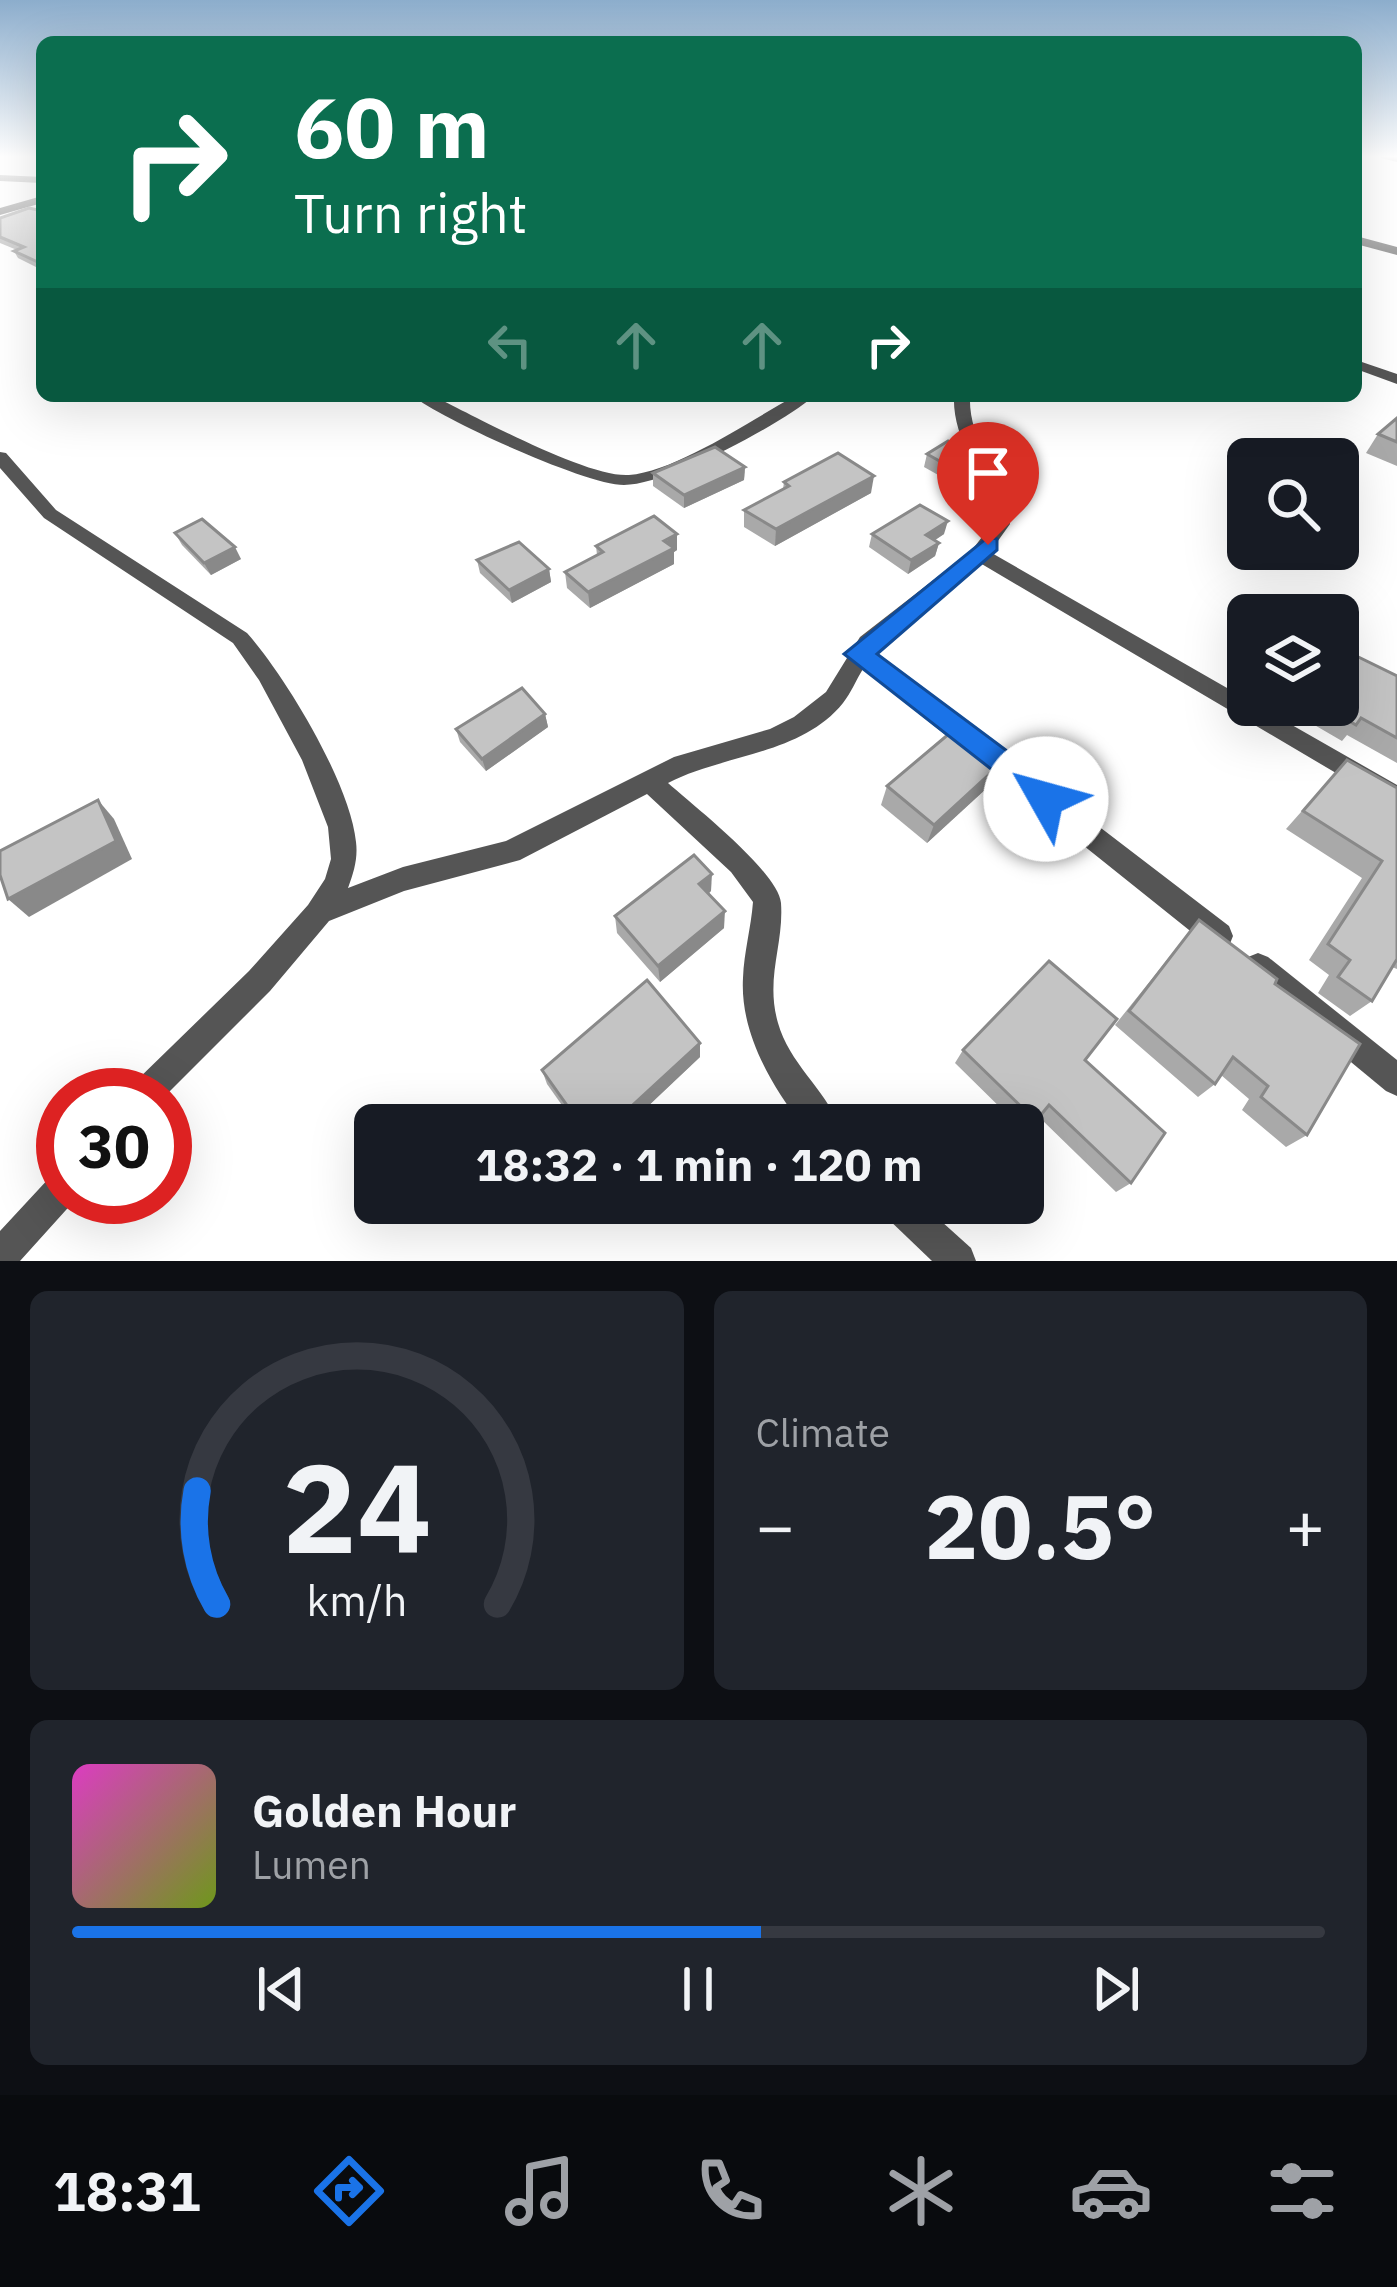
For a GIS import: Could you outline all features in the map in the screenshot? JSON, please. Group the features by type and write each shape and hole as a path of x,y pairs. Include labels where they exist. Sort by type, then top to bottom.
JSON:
{"street":[{"path":"1362,242 1397,251"},
{"path":"1362,366 1397,379"},
{"path":"434,402 590,472 627,480 793,402"},
{"path":"324,910 403,879 511,852 647,780 802,724 834,698 858,654 979,554 997,533 1002,513 965,432 962,402"},
{"path":"0,458 50,514 220,623 260,660 324,779 341,828 344,861 324,910 170,1068"},
{"path":"979,554 1397,797"},
{"path":"858,654 1397,1080"},
{"path":"647,780 740,864 767,899 757,985 763,1022 780,1065 809,1104"},
{"path":"0,1257 36,1218"},
{"path":"918,1224 958,1261"}],"building":[{"path":"36,215 36,261 14,251 24,247 0,237 0,218"},
{"path":"1397,418 1397,442 1378,434"},
{"path":"948,441 976,461 959,472 927,454"},
{"path":"715,447 745,467 684,495 653,473"},
{"path":"838,453 874,476 776,529 744,510 789,486 784,482"},
{"path":"920,505 948,521 926,535 939,543 911,560 872,534"},
{"path":"654,516 677,534 664,541 674,548 588,592 565,572 603,552 596,546"},
{"path":"202,519 235,547 204,563 175,533"},
{"path":"519,542 549,569 509,590 477,560"},
{"path":"1359,657 1397,676 1397,738 1361,718"},
{"path":"522,688 545,714 482,759 456,729"},
{"path":"950,733 996,768 934,825 887,786"},
{"path":"1347,760 1397,788 1397,959 1372,1001 1338,977 1350,960 1328,944 1382,861 1303,811"},
{"path":"98,800 116,841 8,899 0,875 0,851"},
{"path":"694,855 712,874 699,884 725,911 658,966 615,916"},
{"path":"1199,920 1277,979 1275,984 1360,1044 1307,1135 1261,1097 1268,1086 1233,1057 1215,1084 1129,1011"},
{"path":"1049,961 1117,1019 1085,1060 1165,1133 1131,1183 1049,1105 1044,1111 1044,1104 1019,1104 963,1050"},
{"path":"647,980 700,1043 634,1104 566,1104 542,1070"}],"route":[{"path":"988,545 858,654 1046,799"}]}
